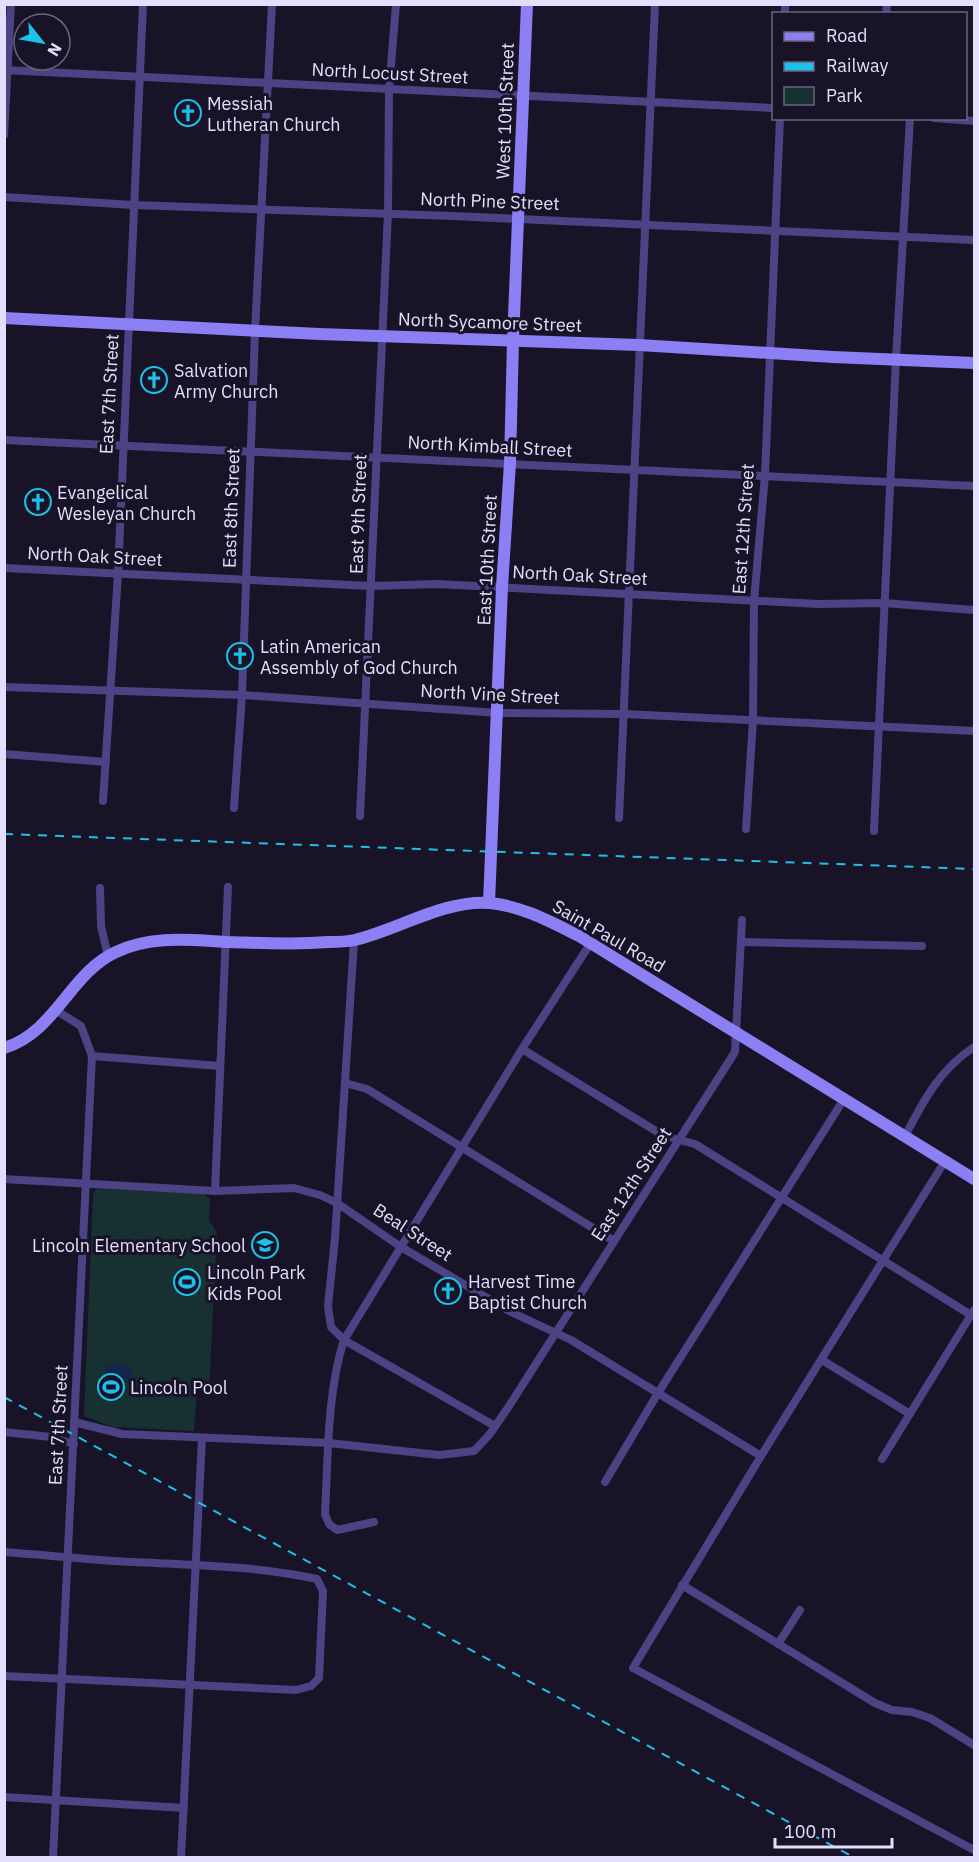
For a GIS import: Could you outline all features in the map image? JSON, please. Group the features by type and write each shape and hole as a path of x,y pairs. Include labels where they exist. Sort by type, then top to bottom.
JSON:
{"main road":[{"name":"West 10th Street","path":"518,219 527,4"},
{"name":"East 10th Street","path":"489,903 502,587 510,463 518,219"},
{"name":"North Sycamore Street","path":"4,318 255,331 639,345 975,363"},
{"name":"Saint Paul Road","path":"4,1048 35,1032 57,1011 93,965 139,942 161,940 296,945 354,940 452,908 489,903 543,917 975,1179"}],"street":[{"path":"4,135 11,4"},
{"name":"East 7th Street","path":"103,801 118,574 143,4"},
{"name":"East 8th Street","path":"234,808 242,695 255,331 272,4"},
{"name":"East 9th Street","path":"360,816 388,213 389,90 396,4"},
{"path":"618,818 655,4"},
{"name":"North Locust Street","path":"6,70 772,108"},
{"name":"East 12th Street","path":"746,829 753,720 754,601 765,475 780,120"},
{"path":"874,831 877,726 910,120"},
{"name":"North Pine Street","path":"4,197 134,205 388,213 975,240"},
{"name":"North Kimball Street","path":"4,440 975,486"},
{"name":"North Oak Street","path":"4,568 371,586 437,584 818,604 884,603 975,610"},
{"name":"North Vine Street","path":"4,687 242,695 498,712 624,714 975,731"},
{"path":"4,754 106,762"},
{"path":"215,1191 228,887"},
{"path":"100,888 101,926 108,956"},
{"name":"East 12th Street","path":"329,1443 439,1455 474,1451 495,1426 735,1052 742,920"},
{"path":"354,940 328,1306 331,1327 345,1340 495,1426"},
{"path":"741,942 922,946"},
{"path":"374,1522 337,1530 329,1524 325,1514 335,1377 345,1340 522,1049 590,944"},
{"name":"East 7th Street","path":"53,1857 92,1056 81,1026 57,1011"},
{"path":"904,1136 945,1070 975,1047"},
{"path":"522,1049 664,1136 695,1144 883,1261 973,1312 882,1459"},
{"path":"92,1056 220,1066"},
{"path":"345,1083 367,1089 614,1241"},
{"path":"605,1482 658,1393 844,1099"},
{"path":"945,1161 761,1456 633,1668 975,1850"},
{"name":"Beal Street","path":"4,1179 215,1191 294,1188 320,1195 337,1203 401,1247 511,1311 571,1340 761,1456"},
{"path":"822,1360 910,1414"},
{"path":"75,1422 122,1434 329,1443"},
{"path":"4,1432 51,1437 74,1444"},
{"path":"181,1857 202,1438"},
{"path":"4,1552 262,1569 317,1579 323,1590 319,1678 311,1686 296,1690 4,1676"},
{"path":"682,1585 875,1703 892,1710 912,1712 930,1718 975,1745"},
{"path":"778,1644 800,1610"},
{"path":"4,1797 184,1808"}],"green space":[{"path":"96,1189 204,1194 210,1199 209,1220 217,1233 209,1391 197,1390 194,1431 112,1427 84,1416 93,1195"}],"water":[{"name":"Lincoln Pool","path":"106,1365 132,1366 132,1380 114,1379 120,1394 104,1397"}],"railway":[{"path":"4,834 974,869"},
{"path":"4,1397 855,1858"}],"place":[{"name":"Messiah Lutheran Church","path":"188,113"},
{"name":"Salvation Army Church","path":"154,380"},
{"name":"Evangelical Wesleyan Church","path":"38,502"},
{"name":"Latin American Assembly of God Church","path":"240,656"},
{"name":"Lincoln Elementary School","path":"265,1245"},
{"name":"Lincoln Park Kids Pool","path":"187,1282"},
{"name":"Harvest Time Baptist Church","path":"448,1291"},
{"name":"Lincoln Pool","path":"111,1387"}]}
